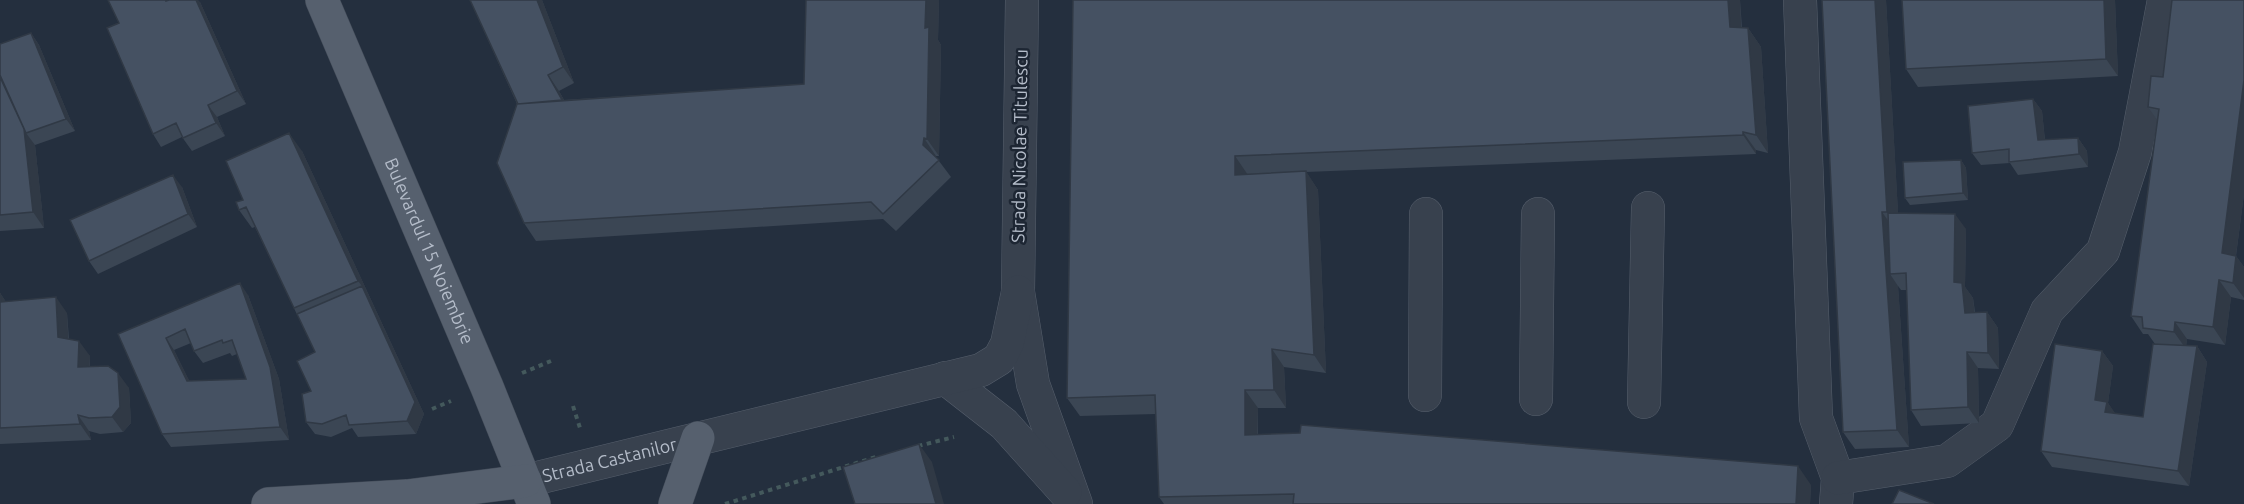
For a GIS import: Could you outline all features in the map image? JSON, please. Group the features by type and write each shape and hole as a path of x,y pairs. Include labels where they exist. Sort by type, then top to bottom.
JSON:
{"main road":[{"name":"Bulevardul 15 Noiembrie","path":"322,0 445,288 529,493"},
{"path":"675,504 698,438"},
{"name":"Strada Castanilor","path":"268,504 407,496 529,493"}],"street":[{"name":"Strada Nicolae Titulescu","path":"1022,0 1018,292 1033,384 1076,504"},
{"path":"1800,0 1816,418 1837,491 1947,461 1997,425 2047,311 2103,252 2135,152 2164,0"},
{"path":"1644,402 1648,208"},
{"path":"1425,395 1426,214"},
{"path":"1536,399 1538,214"},
{"name":"Strada Nicolae Titulescu","path":"945,378 981,370 999,359 1007,344 1018,292"},
{"name":"Strada Castanilor","path":"529,493 698,438 945,378"},
{"path":"945,378 1004,424 1076,504"}],"path":[{"path":"915,447 1004,424"},
{"path":"725,504 882,456"}],"building":[{"path":"108,0 196,0 237,91 208,105 216,123 183,138 176,123 153,134 107,28 119,23"},
{"path":"470,0 537,0 563,67 548,75 562,100 518,104"},
{"path":"806,0 926,0 925,28 929,27 927,139 924,138 923,145 939,160 883,214 871,202 524,223 497,163 517,104 804,84"},
{"path":"1073,0 1728,0 1730,27 1748,28 1756,135 1743,132 1743,135 1235,156 1235,175 1306,171 1314,355 1272,349 1274,390 1245,390 1245,435 1300,433 1301,425 1798,466 1796,504 1293,504 1294,494 1159,497 1155,395 1067,398"},
{"path":"1822,0 1875,0 1887,212 1882,212 1897,430 1843,432"},
{"path":"1902,0 2104,0 2106,59 1906,69"},
{"path":"2172,0 2244,0 2244,80 2222,253 2236,256 2233,283 2219,280 2213,327 2175,322 2174,332 2143,328 2142,317 2131,316 2159,109 2148,107 2151,76 2163,77"},
{"path":"31,33 66,119 26,133 0,75 0,44"},
{"path":"0,77 24,129 33,212 0,215"},
{"path":"2033,99 2038,140 2078,138 2079,154 2009,162 2009,149 1972,153 1968,106"},
{"path":"289,133 358,281 294,308 246,207 239,210 236,202 243,200 226,161"},
{"path":"1961,160 1963,193 1905,198 1903,162"},
{"path":"173,175 188,214 89,261 70,220"},
{"path":"1888,213 1955,214 1954,282 1962,283 1965,313 1987,312 1988,353 1967,352 1968,407 1911,410 1906,273 1890,274"},
{"path":"240,283 270,367 280,427 162,434 118,334","holes":["185,329 194,351 222,340 223,343 232,340 246,379 187,381 166,338"]},
{"path":"362,286 415,402 407,421 349,425 346,415 322,424 306,422 302,394 311,391 297,361 315,352 297,314"},
{"path":"0,293 1,302 56,297 58,337 79,341 78,367 108,366 118,373 120,407 112,417 89,418 78,415 80,424 0,428"},
{"path":"2055,344 2102,351 2095,400 2107,402 2105,412 2143,417 2153,344 2197,346 2178,471 2041,451"},
{"path":"919,444 936,504 855,504 843,467"},
{"path":"1899,490 1934,504 1892,504"}]}
